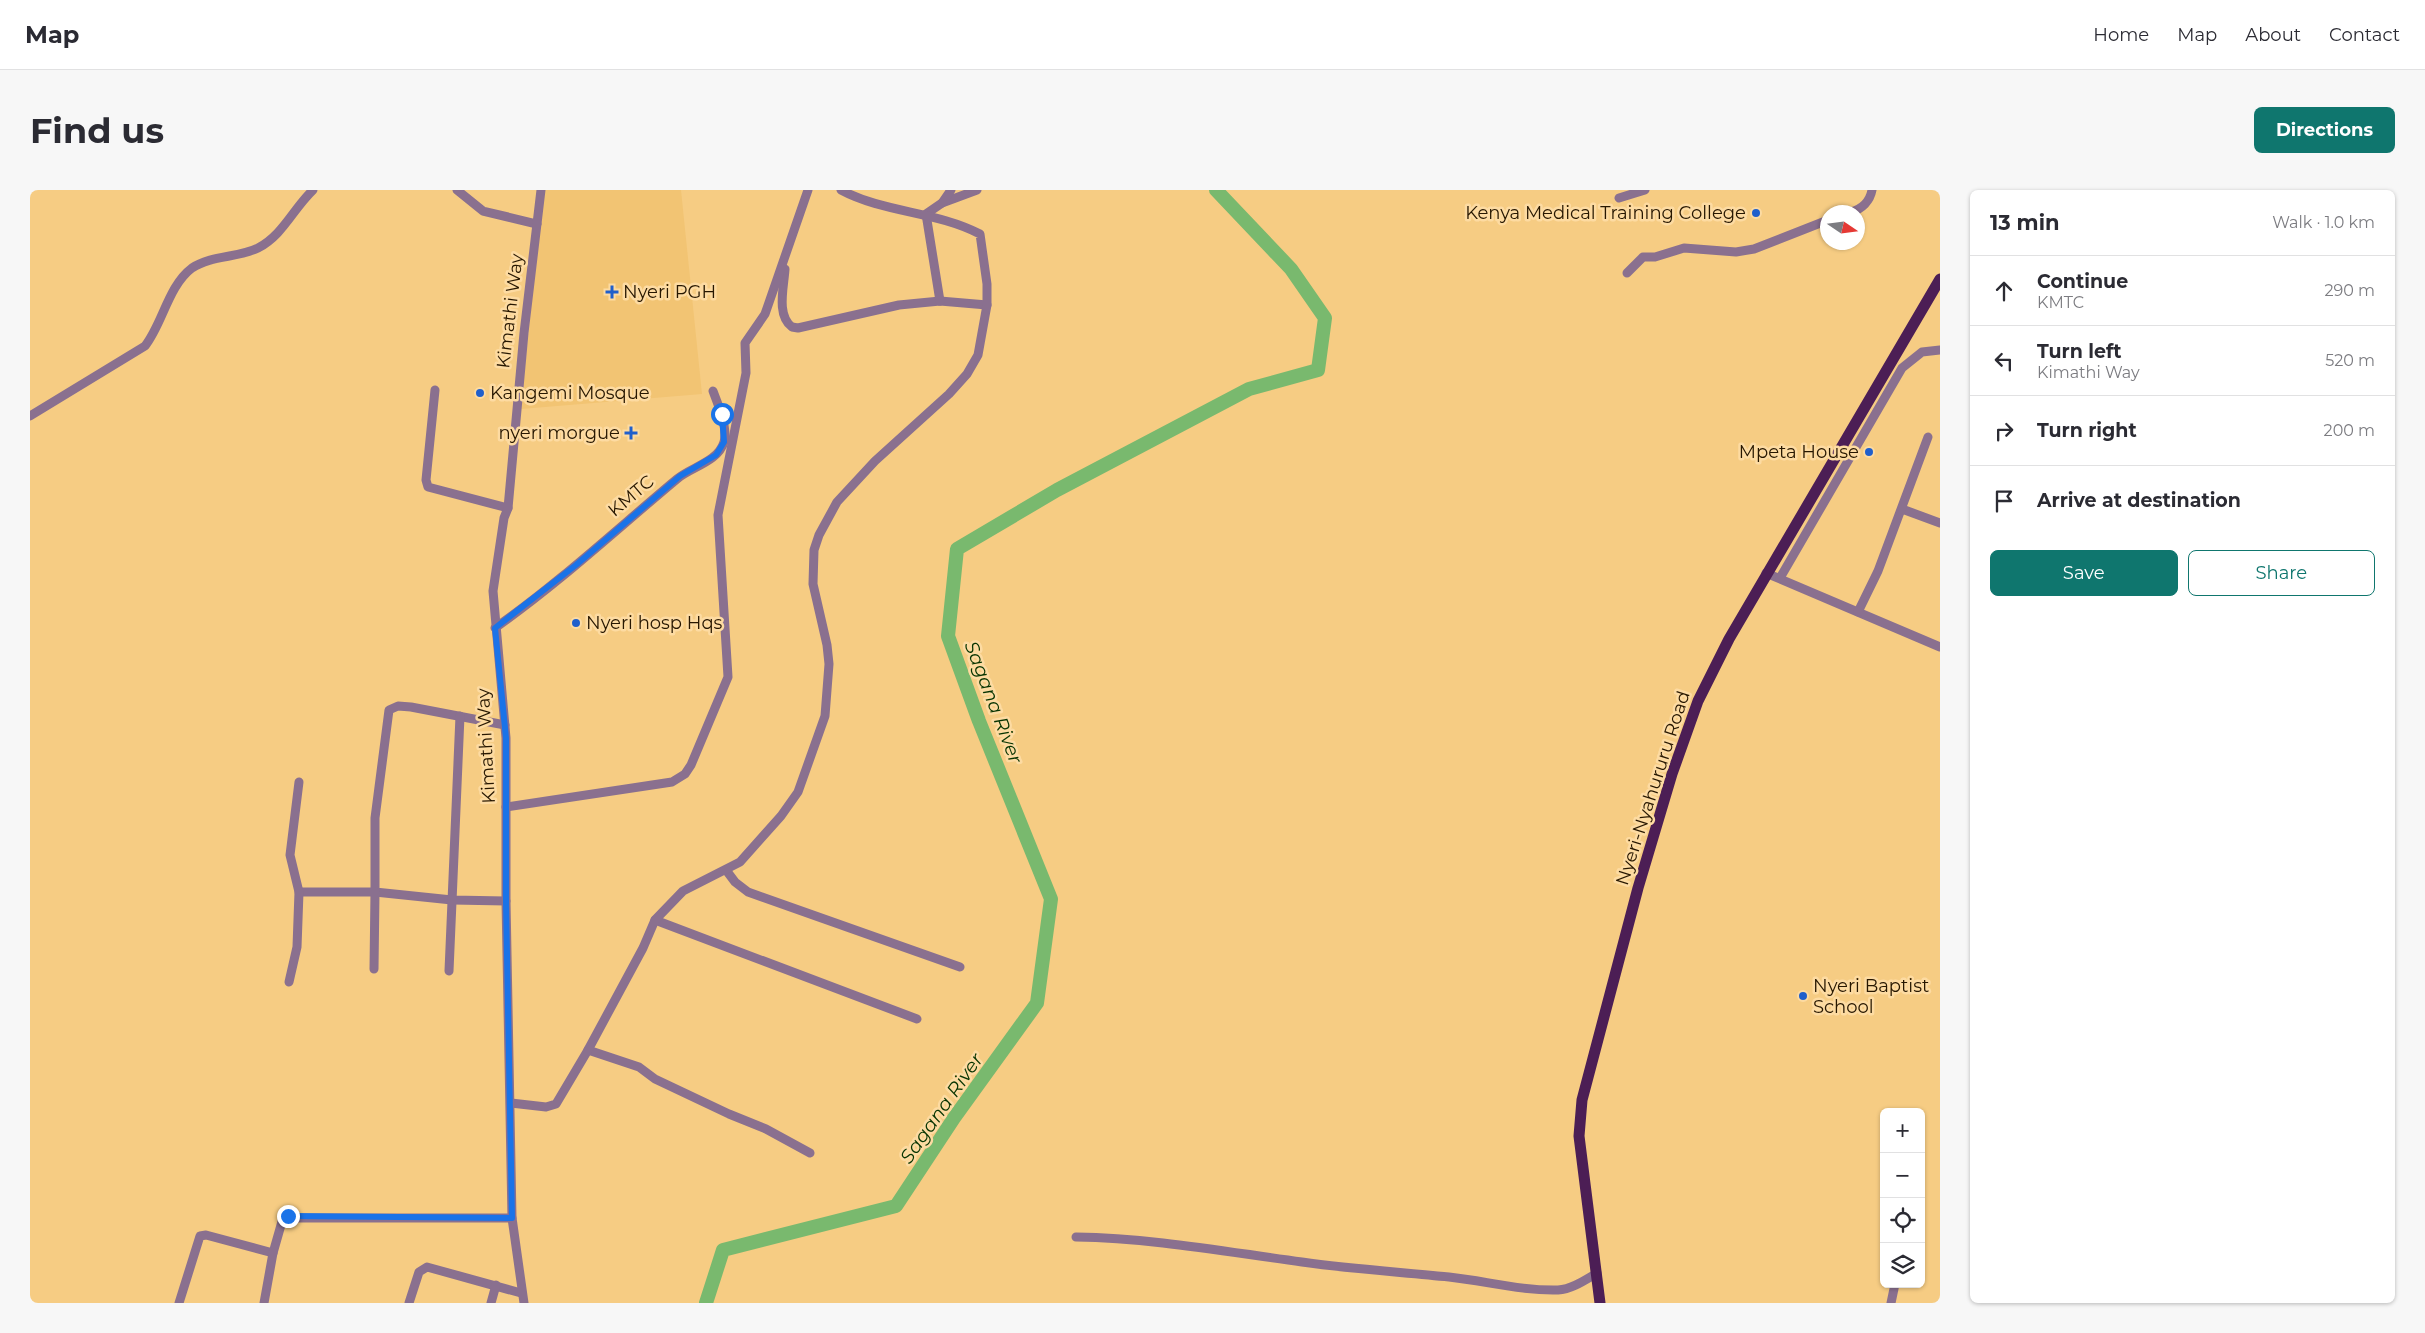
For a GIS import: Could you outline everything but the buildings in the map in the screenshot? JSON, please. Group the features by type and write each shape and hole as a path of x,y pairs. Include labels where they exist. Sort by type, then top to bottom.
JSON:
{"main road":[{"name":"Nyeri-Nyahururu Road","path":"1600,1303 1579,1136 1582,1100 1638,888 1688,726 1717,663 1766,573 1940,280"}],"street":[{"path":"30,416 145,346 154,334 177,286 184,276 202,263 256,249 267,242 283,228 313,190"},
{"path":"457,190 483,211 537,224"},
{"name":"Kimathi Way","path":"524,1303 521,1293 512,1218 506,902 505,725 493,591 504,518 508,508 520,372 541,190"},
{"path":"506,806 672,782 679,779 691,766 728,677 718,515 746,373 745,343 765,314 808,190"},
{"path":"511,1103 546,1107 556,1104 588,1050 643,948 655,920 682,891 740,862 790,804 803,779 825,716 828,654 814,584 814,550 819,535 837,502 875,461 949,394 972,366 978,355 987,305 987,284 980,234 966,227 926,214 874,204 841,190"},
{"path":"942,203 951,190"},
{"path":"926,214 942,203 977,190"},
{"path":"1619,198 1645,190"},
{"path":"1863,205 1871,197 1872,190"},
{"path":"926,214 940,302"},
{"path":"1627,273 1643,257 1655,257 1684,248 1736,252 1754,249 1820,223"},
{"path":"786,257 783,308 784,318 792,327 798,328 899,305 940,302 987,305"},
{"path":"1780,578 1902,368 1922,352 1940,350"},
{"path":"435,390 426,480 428,487 508,508"},
{"name":"KMTC","path":"495,628 576,565 680,476 716,455 724,442 722,414 713,391"},
{"path":"1858,612 1878,571 1928,438"},
{"path":"1902,508 1940,523"},
{"path":"1766,573 1940,646"},
{"path":"374,969 375,818 389,710 398,706 505,725"},
{"path":"449,971 460,716"},
{"path":"290,982 297,947 299,892 290,855 299,782"},
{"path":"726,870 735,882 748,892 960,967"},
{"path":"299,892 375,892 452,900 506,902"},
{"path":"655,920 917,1019"},
{"path":"588,1050 639,1068 660,1082 766,1129 810,1153"},
{"path":"264,1303 272,1252 281,1221 288,1216 512,1218"},
{"path":"179,1303 200,1236 206,1235 272,1252"},
{"path":"1076,1237 1114,1238 1162,1243 1188,1248 1239,1252 1321,1265 1473,1280 1518,1288 1561,1290 1579,1283 1596,1273"},
{"path":"409,1303 419,1272 426,1267 521,1293"},
{"path":"491,1303 496,1285"},
{"path":"1891,1303 1894,1288"}],"shaded area":[{"name":"Nyeri PGH","path":"543,190 681,190 702,394 521,409"}],"waterway":[{"name":"Sagana River","path":"706,1303 723,1250 896,1206 954,1118 1037,1003 1051,899 979,721 948,636 957,549 1057,490 1249,389 1318,370 1325,318 1291,269 1216,190"}],"place":[{"name":"Kenya Medical Training College","path":"1756,213"},
{"name":"Nyeri PGH","path":"612,292"},
{"name":"Kangemi Mosque","path":"480,393"},
{"name":"nyeri morgue","path":"631,433"},
{"name":"Mpeta House","path":"1869,452"},
{"name":"Nyeri hosp Hqs","path":"576,623"},
{"name":"Nyeri Baptist School","path":"1803,996"}],"route":[{"path":"288,1216 512,1218 506,902 506,738 495,628 522,609 576,565 680,476 716,455 724,442 722,414"}]}
